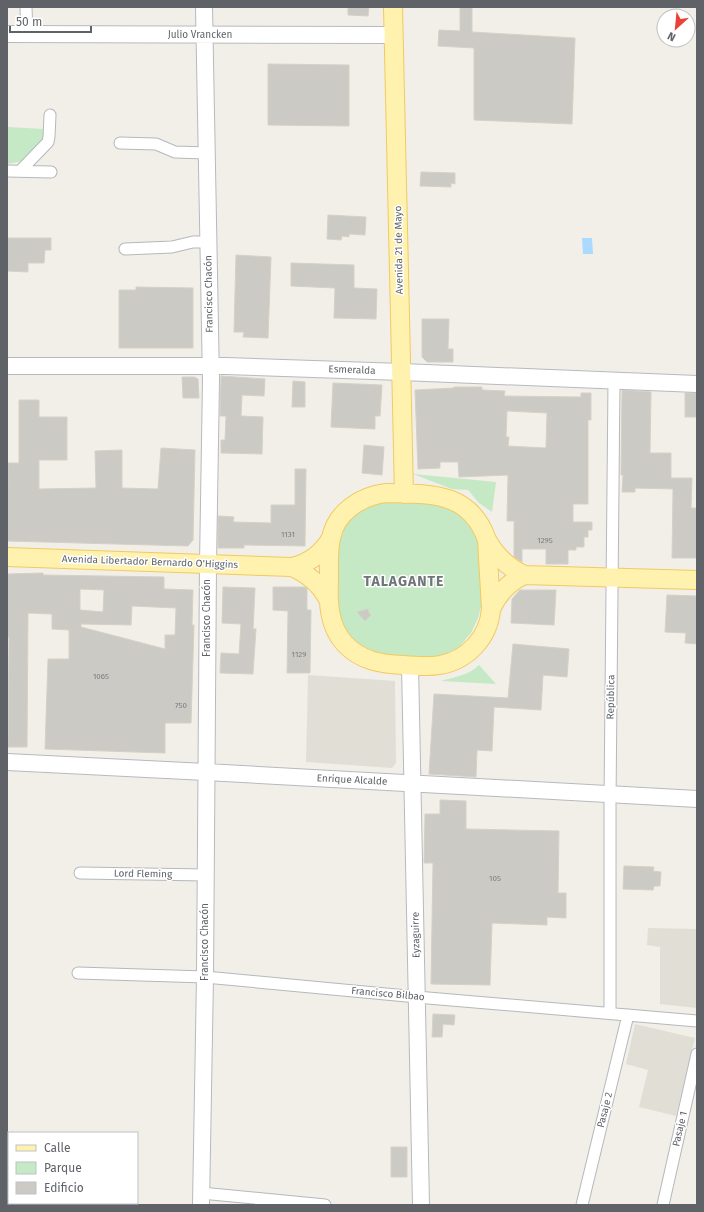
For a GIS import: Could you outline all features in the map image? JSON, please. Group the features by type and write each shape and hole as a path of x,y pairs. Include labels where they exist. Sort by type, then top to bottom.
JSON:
{"main road":[{"name":"Avenida 21 de Mayo","path":"393,7 404,494"},
{"path":"487,540 491,609 490,620 485,633 475,647 465,655 457,660 440,665 410,666 374,662 359,655 340,638 331,619 328,599 331,538 339,520 348,510 358,502 378,494 440,496 457,502 475,516 480,523 487,540 505,563 524,575 697,580"},
{"name":"Avenida Libertador Bernardo O'Higgins","path":"7,557 292,567 315,558 331,538"},
{"name":"Avenida Libertador Bernardo O'Higgins","path":"292,567 313,579 328,599"},
{"path":"491,609 499,594 506,587 524,575"}],"street":[{"path":"26,7 27,34"},
{"name":"Francisco Chacón","path":"201,1199 205,977 211,366 204,7"},
{"name":"Julio Vrancken","path":"7,34 394,35"},
{"path":"20,171 48,142 50,115"},
{"path":"120,143 156,144 175,152 207,153"},
{"path":"7,171 51,172"},
{"path":"125,249 172,247 193,242 208,242"},
{"name":"Esmeralda","path":"7,366 211,366 697,384"},
{"name":"República","path":"610,1014 610,794 614,381"},
{"name":"Eyzaguirre","path":"410,666 421,1205"},
{"name":"Enrique Alcalde","path":"7,762 610,794 697,800"},
{"name":"Lord Fleming","path":"80,873 206,875"},
{"name":"Francisco Bilbao","path":"78,973 205,977 697,1021"},
{"name":"Pasaje 2","path":"582,1205 628,1015"},
{"name":"Pasaje 1","path":"663,1205 697,1054"},
{"path":"201,1199 325,1205"}],"shaded area":[{"path":"308,675 395,681 396,763 392,768 306,762"},
{"path":"648,928 697,929 697,1008 660,1004 660,947 647,945"},
{"path":"635,1024 695,1038 676,1116 639,1107 648,1070 626,1064"}],"green space":[{"path":"7,127 44,129 45,140 23,161 7,164"},
{"path":"413,474 496,482 492,512 479,503 468,490 452,489"},
{"path":"390,500 444,505 458,513 469,522 477,537 480,548 482,603 478,618 471,633 459,647 448,654 431,659 391,659 360,648 341,629 333,595 338,540 345,525 356,511"},
{"path":"479,665 496,684 441,681 457,677"}],"water":[{"path":"582,238 592,238 593,254 583,254"}],"building":[{"path":"348,7 369,7 368,16 348,15"},
{"path":"460,7 472,7 472,32 575,38 572,124 474,120 474,48 438,46 439,30 460,31"},
{"path":"268,64 349,65 349,126 268,125"},
{"path":"421,172 455,173 455,184 451,183 451,187 420,186"},
{"path":"328,215 366,217 365,235 349,234 349,237 342,236 341,240 327,239"},
{"path":"7,238 51,238 51,250 45,250 44,263 28,263 28,272 7,271"},
{"path":"236,255 271,257 268,338 243,337 244,332 234,332"},
{"path":"291,263 354,265 354,288 377,289 376,319 334,318 335,288 291,286"},
{"path":"136,287 193,288 193,348 119,348 119,290 136,290"},
{"path":"422,319 449,319 448,349 453,349 453,362 427,362 422,357"},
{"path":"221,376 265,379 264,396 242,395 241,416 263,417 262,454 221,453 221,440 225,440 226,416 220,416"},
{"path":"182,377 194,377 198,379 199,398 183,398"},
{"path":"293,381 305,382 305,407 292,407"},
{"path":"333,383 382,385 380,416 375,416 375,429 331,427"},
{"path":"482,387 482,390 505,391 504,396 581,397 581,393 591,393 591,420 588,420 588,504 573,504 573,522 592,522 592,530 588,530 588,537 584,537 584,547 576,547 576,550 568,550 568,564 546,564 546,549 522,549 522,562 514,557 514,521 507,521 508,475 459,477 458,462 440,462 440,468 418,469 415,390","holes":["507,411 547,413 546,448 508,446 509,437 506,437"]},
{"path":"622,390 651,392 650,453 671,453 671,478 692,478 691,508 697,508 697,558 672,558 673,489 635,488 635,492 622,492"},
{"path":"685,393 697,393 697,417 685,417"},
{"path":"19,400 39,400 39,417 67,417 67,460 39,460 39,489 96,488 95,451 122,450 122,488 158,489 161,448 195,450 193,540 188,546 7,541 8,463 19,463"},
{"path":"364,445 384,447 382,475 362,473"},
{"path":"295,469 306,469 305,546 244,545 244,548 218,548 218,516 234,517 233,522 271,523 271,505 295,505"},
{"path":"43,573 43,575 164,577 164,589 193,590 192,625 194,625 191,723 165,723 165,753 45,749 48,659 69,659 69,630 52,629 52,614 28,613 27,747 8,747 9,637 7,637 7,574","holes":["80,589 104,590 103,612 80,610","132,606 176,608 175,635 165,635 165,649 81,627 81,624 131,625"]},
{"path":"223,587 255,588 253,629 256,629 253,674 220,673 221,653 239,654 241,624 222,623"},
{"path":"273,587 307,588 307,610 311,610 310,673 287,673 288,611 273,610"},
{"path":"520,590 556,590 554,625 511,623 512,599"},
{"path":"667,595 697,596 697,644 685,643 686,633 665,632"},
{"path":"368,609 371,615 365,621 357,612"},
{"path":"513,644 569,649 567,677 543,675 541,710 494,707 492,751 477,750 476,777 429,774 434,694 508,698"},
{"path":"440,800 466,801 466,829 559,831 558,893 566,893 566,918 547,917 547,925 492,923 490,985 431,984 433,863 424,863 425,814 440,814"},
{"path":"624,866 654,867 653,871 661,872 660,886 654,886 653,890 623,889"},
{"path":"433,1014 455,1015 454,1025 443,1024 442,1037 432,1037"},
{"path":"391,1147 407,1147 407,1177 391,1177"}],"district":[{"name":"TALAGANTE","path":"404,581"}]}
